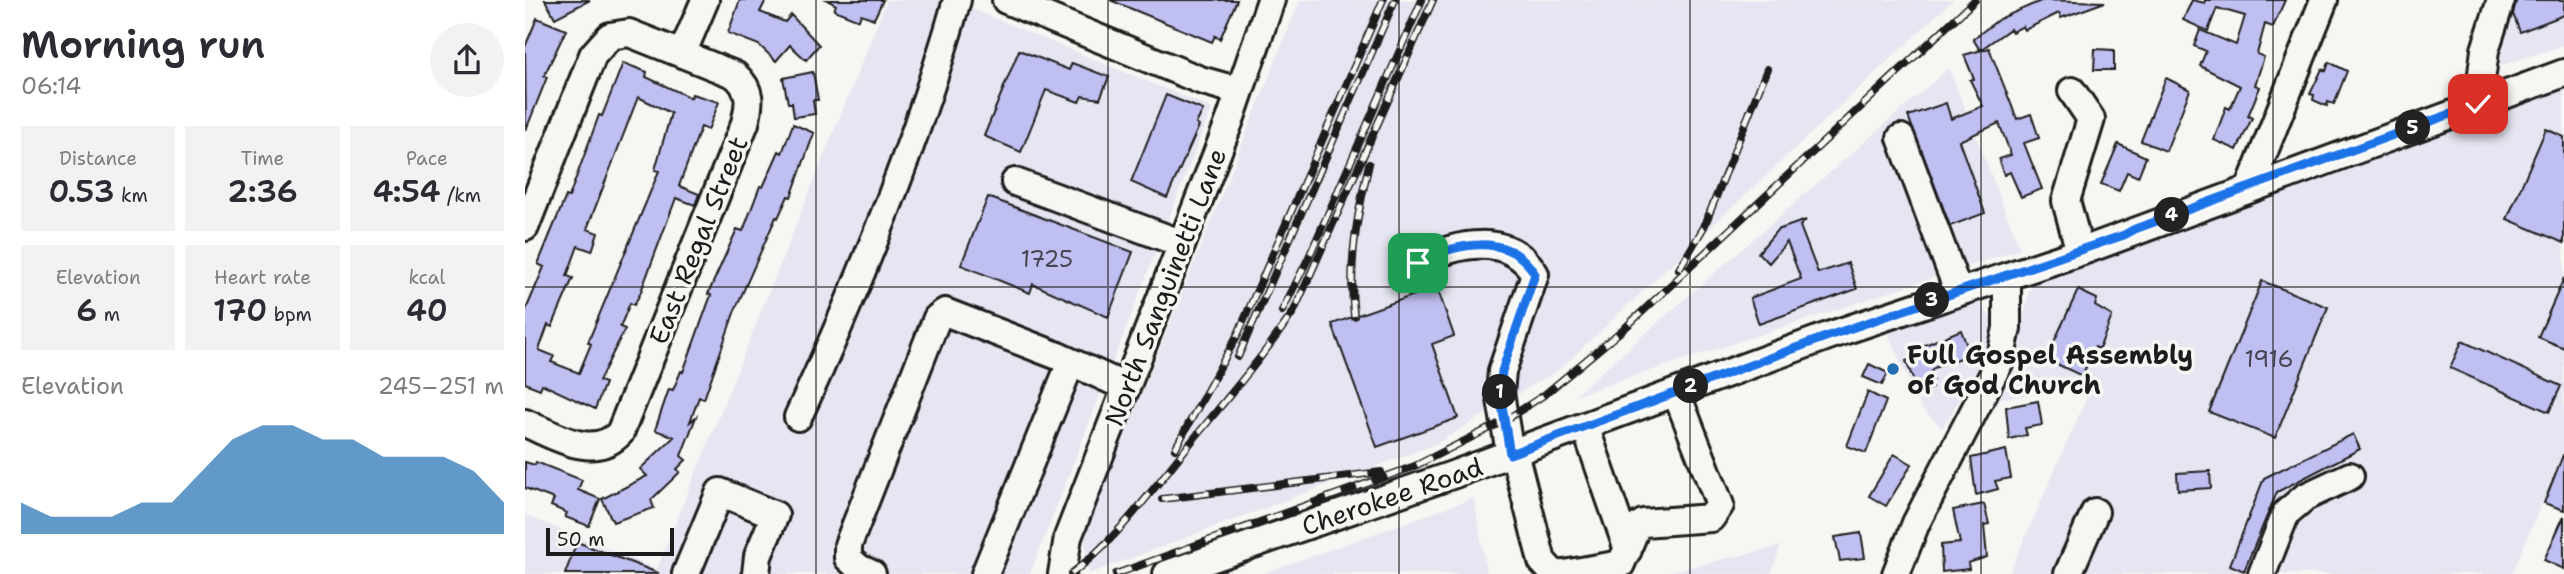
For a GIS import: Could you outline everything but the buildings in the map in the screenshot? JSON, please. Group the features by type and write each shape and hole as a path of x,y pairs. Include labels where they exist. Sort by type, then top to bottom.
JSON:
{"street":[{"path":"682,54 705,0"},
{"path":"798,417 832,344 890,196 957,0"},
{"path":"1006,0 1200,80 1239,92"},
{"name":"North Sanguinetti Lane","path":"1062,574 1068,537 1239,92 1271,0"},
{"path":"2249,187 2324,0"},
{"path":"2478,104 2485,50 2501,0"},
{"name":"East Regal Street","path":"525,227 600,45 618,33 629,33 735,75 742,82 750,98 745,123 620,433 607,444 597,447 584,446 533,426"},
{"name":"Cherokee Road","path":"1167,574 1512,453 1958,291 2080,251 2564,73"},
{"path":"2072,90 2091,118 2066,201 2080,251"},
{"path":"1901,138 1958,291"},
{"path":"1015,182 1180,243"},
{"path":"1418,263 1457,247 1490,244 1502,247 1518,257 1535,274 1502,371 1500,393 1512,453 1542,561 1553,573 1562,574 1621,564 1636,528 1643,523 1711,518 1720,505 1676,392"},
{"path":"1896,574 1916,523 2000,361 2007,328 2007,276"},
{"path":"872,574 848,558 848,545 937,318 945,312 1126,387"},
{"path":"985,574 1071,362"},
{"path":"1584,426 1628,550"},
{"path":"2262,574 2286,513 2305,497 2350,476"},
{"path":"686,574 720,492 775,515 758,556 756,574"},
{"path":"2068,574 2095,512"}],"shaded area":[{"path":"887,0 950,0 1212,108 1030,574 525,574 525,515 657,569"},
{"path":"1300,0 1953,0 1561,368 1436,444 1089,574 1084,537"},
{"path":"2507,0 2564,0 2564,45 2484,71"},
{"path":"1949,68 2020,249 1574,396"},
{"path":"2564,88 2564,450 2512,574 2009,574 2091,388 1997,399 2024,320 2029,289 2043,277"},
{"path":"1978,300 1993,321 1987,354 1942,428 1921,408 1886,329"},
{"path":"1474,498 1487,574 1262,574"},
{"path":"1781,546 1771,574 1660,574"}],"railway":[{"path":"1175,449 1238,334 1383,0"},
{"path":"1238,357 1395,0"},
{"path":"1282,311 1308,259 1422,0"},
{"path":"1071,574 1103,546 1131,516 1254,365 1294,311 1433,0"},
{"path":"1116,574 1415,466 1504,421 1544,395 1627,326 1975,0"},
{"path":"1679,269 1704,227 1767,69"},
{"path":"1354,316 1352,277 1355,240 1369,164"},
{"path":"1162,499 1381,472"}],"place":[{"name":"Full Gospel Assembly of God Church","path":"1893,369"}],"route":[{"path":"1418,263 1438,252 1476,244 1490,244 1502,247 1518,257 1530,266 1535,274 1535,282 1510,342 1502,371 1500,393 1510,454 1831,335 2080,251 2478,104"}]}
